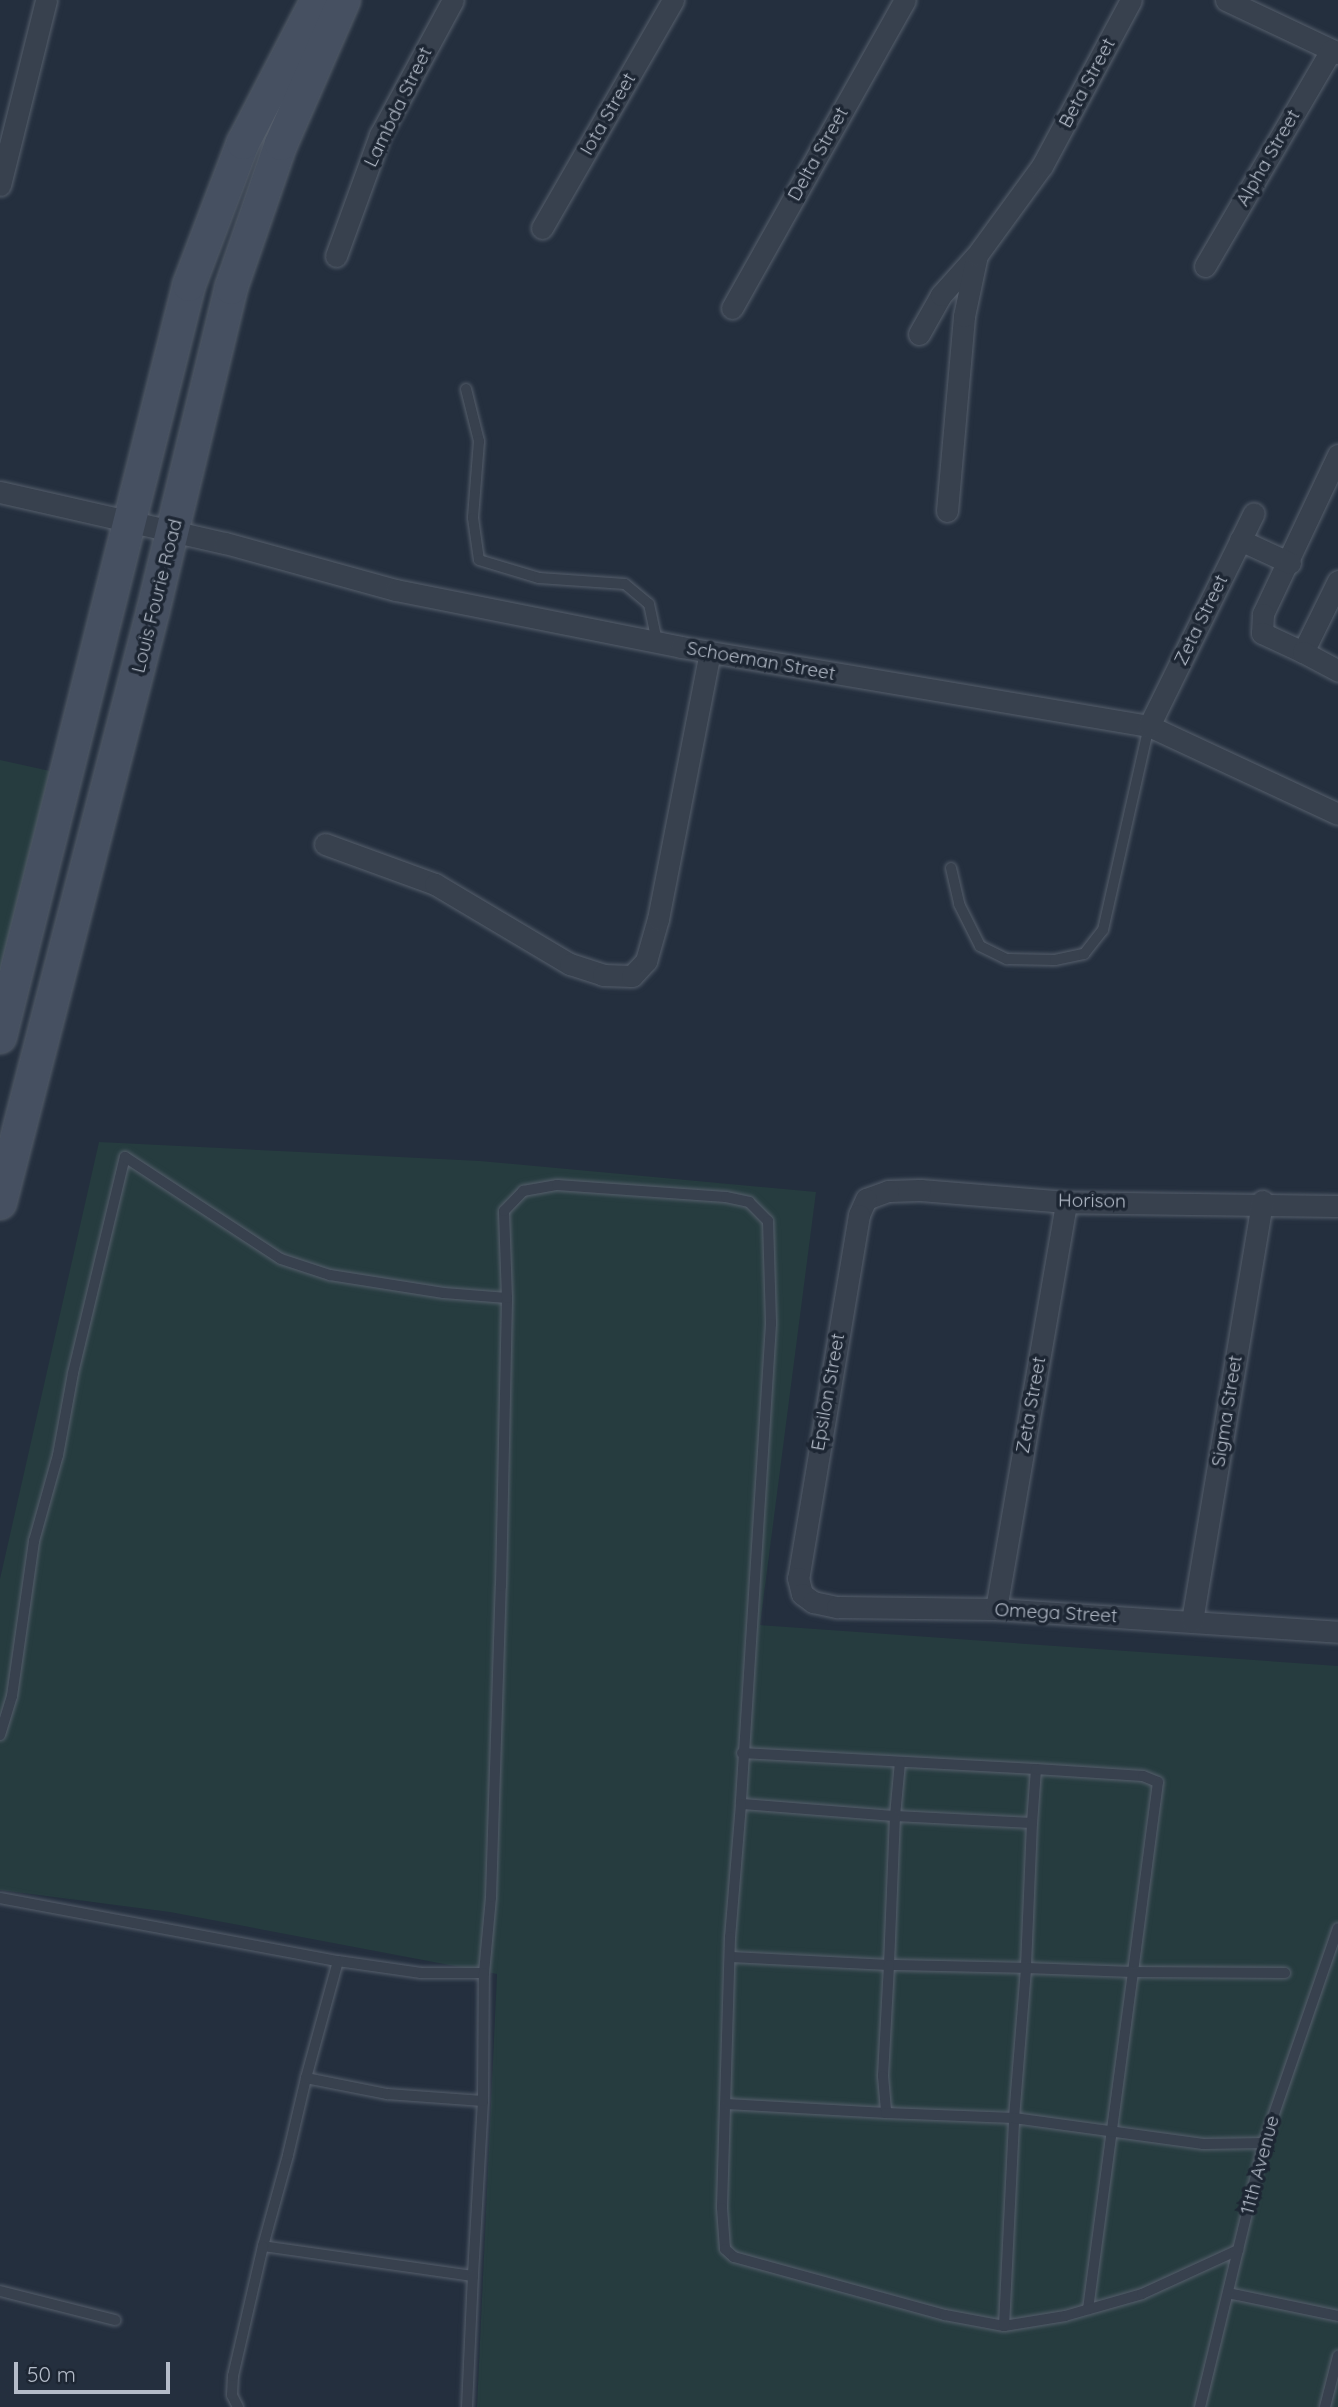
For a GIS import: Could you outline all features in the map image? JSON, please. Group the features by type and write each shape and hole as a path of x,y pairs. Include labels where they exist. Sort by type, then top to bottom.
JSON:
{"main road":[{"path":"0,1037 126,522 189,285 243,143 317,0"},
{"name":"Louis Fourie Road","path":"0,1203 173,532 231,288 281,144 344,0"}],"street":[{"path":"0,185 46,0"},
{"name":"Lambda Street","path":"336,256 380,135 453,0"},
{"name":"Iota Street","path":"542,228 673,0"},
{"name":"Delta Street","path":"732,308 905,0"},
{"name":"Beta Street","path":"919,334 942,295 977,255 1042,166 1131,0"},
{"path":"1226,0 1335,52"},
{"name":"Alpha Street","path":"1205,266 1335,52"},
{"path":"947,510 964,316 977,255"},
{"path":"1338,455 1332,485 1259,626 1262,633 1338,671"},
{"name":"Schoeman Street","path":"0,492 173,532 396,590 710,652 1149,726 1338,814"},
{"name":"Zeta Street","path":"1149,726 1254,513"},
{"path":"1240,540 1290,563"},
{"path":"1303,652 1338,581"},
{"path":"325,844 435,884 570,964 603,975 632,976 646,961 658,919 710,652"},
{"name":"Horison","path":"859,1215 866,1199 888,1191 1066,1202 1262,1201 1338,1206"},
{"name":"Sigma Street","path":"1192,1621 1262,1201"},
{"name":"Zeta Street","path":"996,1609 1066,1202"},
{"name":"Epsilon Street","path":"799,1569 859,1215"},
{"name":"Omega Street","path":"799,1569 799,1586 813,1602 996,1609 1338,1632"}],"lane":[{"path":"466,389 479,441 473,518 479,560 538,578 625,584 649,604 657,642"},
{"path":"951,868 959,904 980,946 1007,959 1055,960 1084,954 1098,943 1103,930 1149,726"},
{"path":"0,1735 12,1696 34,1541 58,1455 73,1373 125,1157 281,1259 330,1275 443,1293 507,1298"},
{"path":"467,2407 484,2101 484,1973 491,1897 507,1298 504,1211 523,1191 557,1185 726,1197 749,1202 768,1220 771,1324 731,1957 722,2236 724,2249 734,2257 945,2315 1004,2326 1088,2309 1142,2294 1238,2250"},
{"path":"742,1753 1143,1776 1158,1782 1088,2309"},
{"path":"886,2113 883,2076 900,1762"},
{"path":"1004,2326 1036,1769"},
{"path":"741,1804 1032,1823"},
{"path":"0,1898 338,1961 421,1973 484,1973"},
{"name":"11th Avenue","path":"1200,2407 1264,2143 1338,1928"},
{"path":"731,1957 889,1965 1285,1973"},
{"path":"238,2407 232,2395 233,2376 263,2246 338,1961"},
{"path":"306,2078 387,2094 484,2101"},
{"path":"727,2104 1014,2118 1203,2144 1264,2143"},
{"path":"263,2246 473,2276"},
{"path":"0,2291 115,2320"},
{"path":"1228,2293 1338,2316"},
{"path":"1325,2407 1338,2356"}],"green space":[{"path":"0,760 50,771 0,970"},
{"path":"99,1142 480,1161 816,1192 760,1625 1338,1666 1338,2407 477,2407 497,1974 170,1912 0,1890 0,1579"}]}
